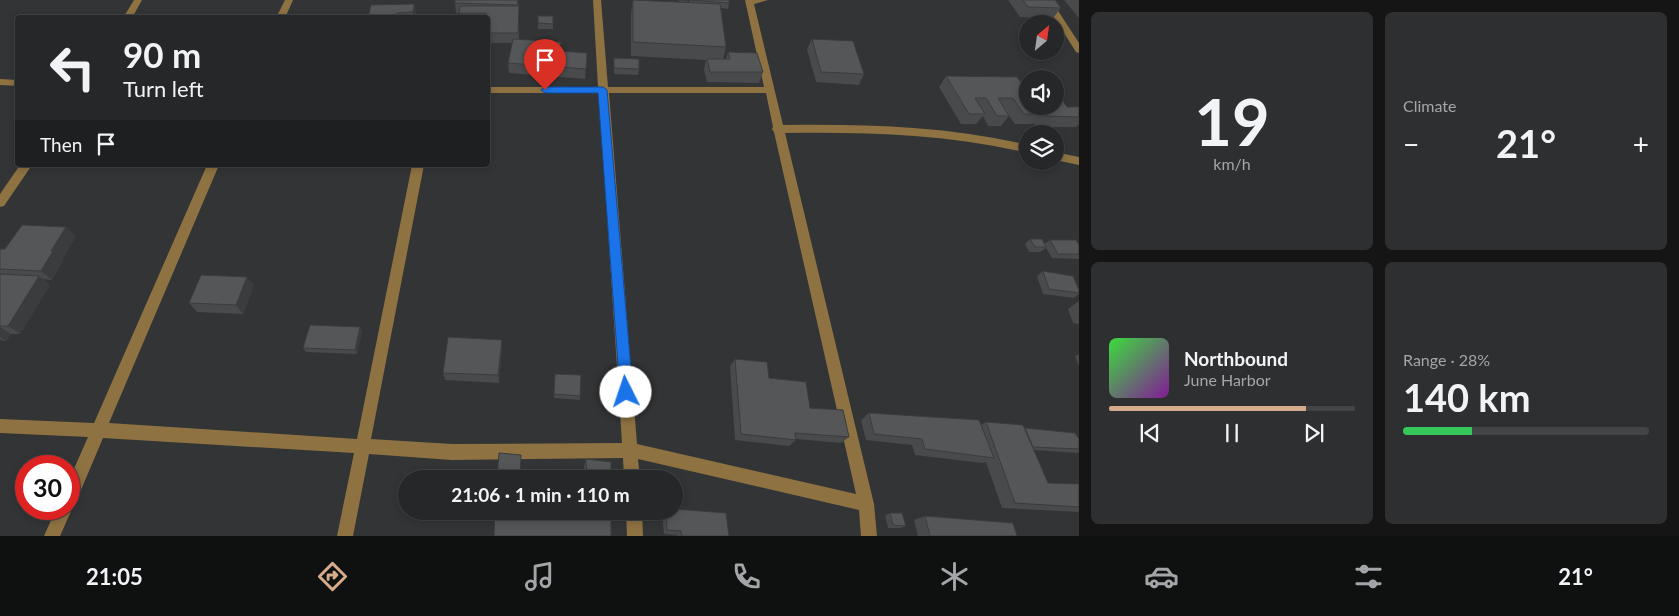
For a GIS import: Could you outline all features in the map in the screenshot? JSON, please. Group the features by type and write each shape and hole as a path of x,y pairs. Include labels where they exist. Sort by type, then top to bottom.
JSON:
{"street":[{"path":"129,15 138,0"},
{"path":"282,15 289,0"},
{"path":"597,0 632,470"},
{"path":"764,0 749,1 777,129 866,504 869,536"},
{"path":"1047,0 1079,50"},
{"path":"0,82 15,83"},
{"path":"490,90 769,90"},
{"path":"777,129 874,129 992,139 1019,146"},
{"path":"1064,158 1079,161"},
{"path":"0,203 25,167"},
{"path":"80,472 212,167"},
{"path":"345,536 418,167"},
{"path":"0,426 98,430 452,452 631,450 866,504"},
{"path":"52,536 59,520"},
{"path":"634,520 635,536"}],"building":[{"path":"455,0 518,0 517,5 455,3"},
{"path":"633,0 720,4 726,47 633,42"},
{"path":"692,0 729,0 729,3"},
{"path":"1023,0 1055,0 1061,8 1028,7"},
{"path":"414,4 413,12 397,13 397,15 369,15 371,5"},
{"path":"460,6 519,6 518,33 490,33 490,15 486,15 486,13 459,13"},
{"path":"538,16 553,16 553,24 538,23"},
{"path":"513,39 561,42 560,51 587,53 586,69 508,63"},
{"path":"812,39 853,41 864,74 821,72"},
{"path":"728,52 757,53 763,72 710,72 707,59 730,59"},
{"path":"614,58 639,59 639,69 614,68"},
{"path":"946,76 1017,77 1019,80 1019,107 1013,98 998,98 1009,116 997,116 986,98 975,98 985,114 969,114"},
{"path":"1064,103 1067,107 1079,107 1079,117 1046,116 1064,115"},
{"path":"22,225 66,227 41,271 0,269 0,249 5,249"},
{"path":"1030,239 1042,239 1046,247 1035,247"},
{"path":"1050,240 1076,240 1079,245 1079,254 1058,254"},
{"path":"1043,271 1073,276 1079,293 1049,289"},
{"path":"0,274 39,276 8,326 0,326"},
{"path":"201,275 247,277 236,305 189,303"},
{"path":"310,325 360,327 355,350 303,348"},
{"path":"448,337 502,340 498,375 443,373"},
{"path":"735,359 767,362 769,378 806,382 810,408 843,410 849,437 795,433 796,440 741,434"},
{"path":"555,374 581,375 580,396 554,394"},
{"path":"869,413 979,420 994,458 925,449 922,439 874,434"},
{"path":"986,422 1023,425 1048,483 1079,484 1079,507 1015,503"},
{"path":"1025,428 1075,433 1079,439 1079,449 1033,447"},
{"path":"499,453 521,455 520,470 498,470"},
{"path":"586,459 611,462 611,470 587,470"},
{"path":"683,510 726,513 729,536 682,536 681,531 667,530 666,520 683,520"},
{"path":"890,513 902,513 906,526 893,525"},
{"path":"925,516 1013,523 1017,536 930,536"},
{"path":"495,520 611,520 611,536 494,536"}],"route":[{"path":"545,90 603,90 626,392"}]}
